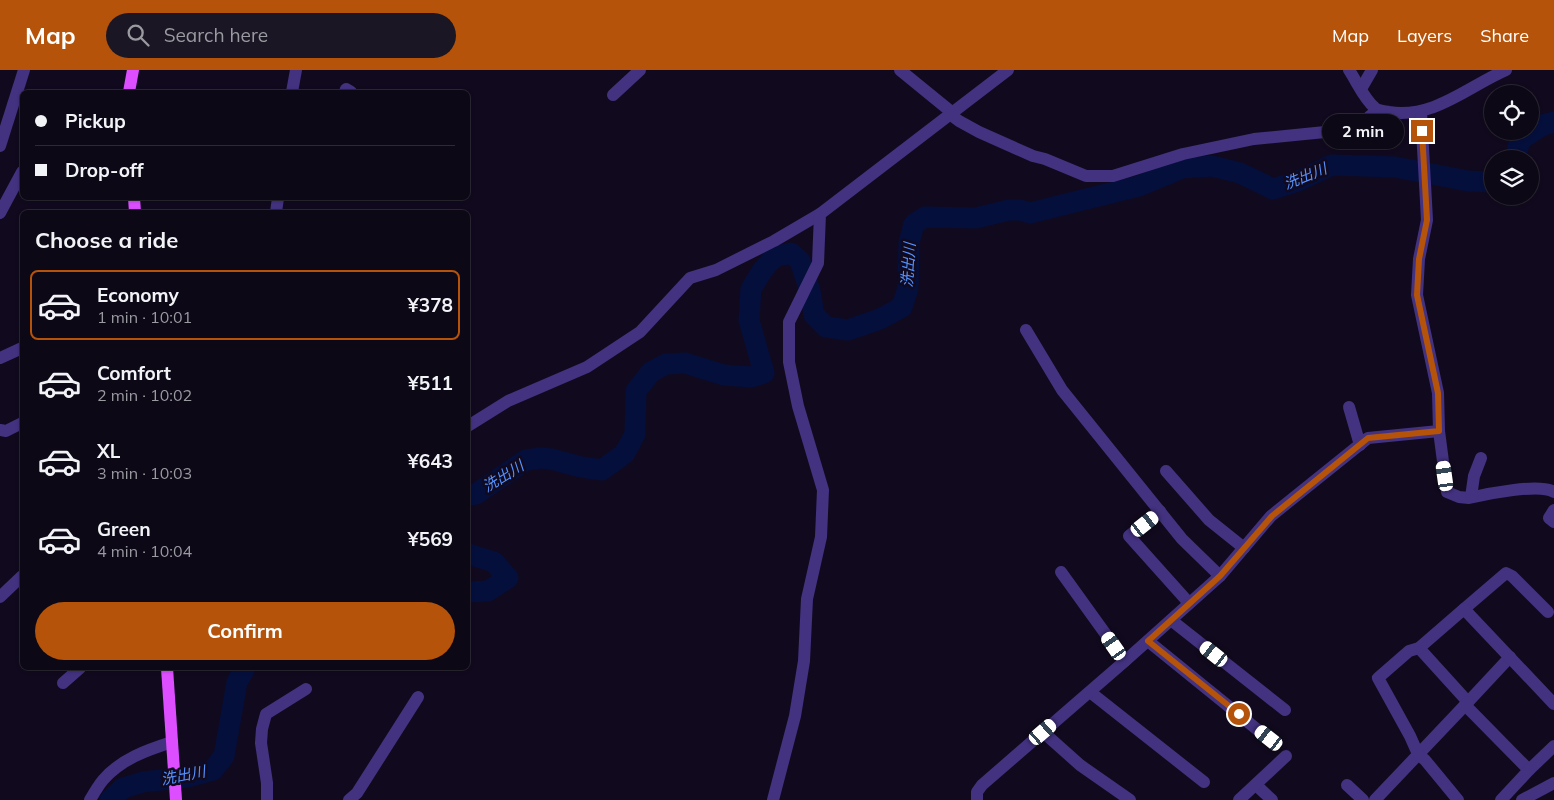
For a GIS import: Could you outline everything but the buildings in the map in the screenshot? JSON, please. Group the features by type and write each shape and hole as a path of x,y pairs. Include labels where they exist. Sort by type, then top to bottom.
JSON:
{"main road":[{"path":"129,90 133,70"},
{"path":"167,670 176,800"}],"street":[{"path":"0,146 24,70"},
{"path":"292,90 296,70"},
{"path":"613,94 640,70"},
{"path":"900,70 949,110 951,115 959,121 1033,156 1086,176 1113,176 1183,154 1254,139 1355,129 1376,110"},
{"path":"470,425 508,401 587,367 618,347 640,332 690,278 724,266 774,241 820,214 1008,70"},
{"path":"1349,70 1370,104 1376,110 1395,113 1421,112 1457,96 1501,71"},
{"path":"1361,89 1372,70"},
{"path":"1421,112 1427,220 1419,259 1417,295 1438,393 1439,431 1447,492 1459,497 1534,488 1549,489 1554,492"},
{"path":"0,213 20,176"},
{"path":"773,800 795,716 804,661 807,599 820,537 823,490 798,406 789,362 789,322 818,263 820,214"},
{"path":"1026,330 1062,390 1182,539 1220,576"},
{"path":"0,358 20,349"},
{"path":"1349,407 1360,444"},
{"path":"0,430 6,431 20,424"},
{"path":"977,800 977,792 982,785 1190,604 1220,576 1272,516 1360,444 1368,438 1439,431"},
{"path":"1471,497 1474,476 1482,458"},
{"path":"1166,472 1210,520 1244,548"},
{"path":"1554,510 1549,518 1554,522"},
{"path":"1160,511 1129,536 1190,604"},
{"path":"1061,572 1125,662"},
{"path":"1458,800 1418,754 1378,678 1409,651 1419,648 1506,573 1512,576 1548,612"},
{"path":"0,597 20,578"},
{"path":"1464,609 1554,704"},
{"path":"1171,620 1285,710"},
{"path":"1148,641 1269,738"},
{"path":"1419,648 1466,703 1529,770"},
{"path":"1375,800 1510,657"},
{"path":"63,683 78,670"},
{"path":"267,800 267,783 261,743 266,714 306,689"},
{"path":"1090,692 1204,782"},
{"path":"349,800 356,793 418,697"},
{"path":"1043,732 1080,765 1130,800"},
{"path":"1501,800 1554,746"},
{"path":"90,800 103,780 118,766 146,750 173,747"},
{"path":"1239,800 1286,756"},
{"path":"1522,800 1554,783"},
{"path":"1256,785 1272,800"},
{"path":"1347,785 1363,800"}],"waterway":[{"name":"洗出川","path":"1517,150 1520,140 1543,125 1554,122"},
{"name":"洗出川","path":"470,495 476,494 526,460 551,459 602,470 625,453 635,434 636,391 651,372 666,364 685,363 724,375 751,377 764,373 749,320 751,289 762,271 774,257 791,253 800,261 810,291 814,315 826,327 848,330 880,319 902,307 908,288 909,243 914,224 925,217 976,218 1009,210 1020,210 1030,213 1139,186 1182,168 1212,166 1240,173 1273,189 1298,181 1332,165 1395,167 1468,181 1484,182"},
{"name":"洗出川","path":"470,555 494,562 508,578 488,591 470,592"},
{"name":"洗出川","path":"110,800 123,788 143,782 187,777 213,770 224,756 237,682 244,670"}],"route":[{"path":"1239,714 1148,641 1220,576 1272,516 1368,438 1439,431 1438,393 1417,295 1419,259 1427,220 1422,131"}]}
